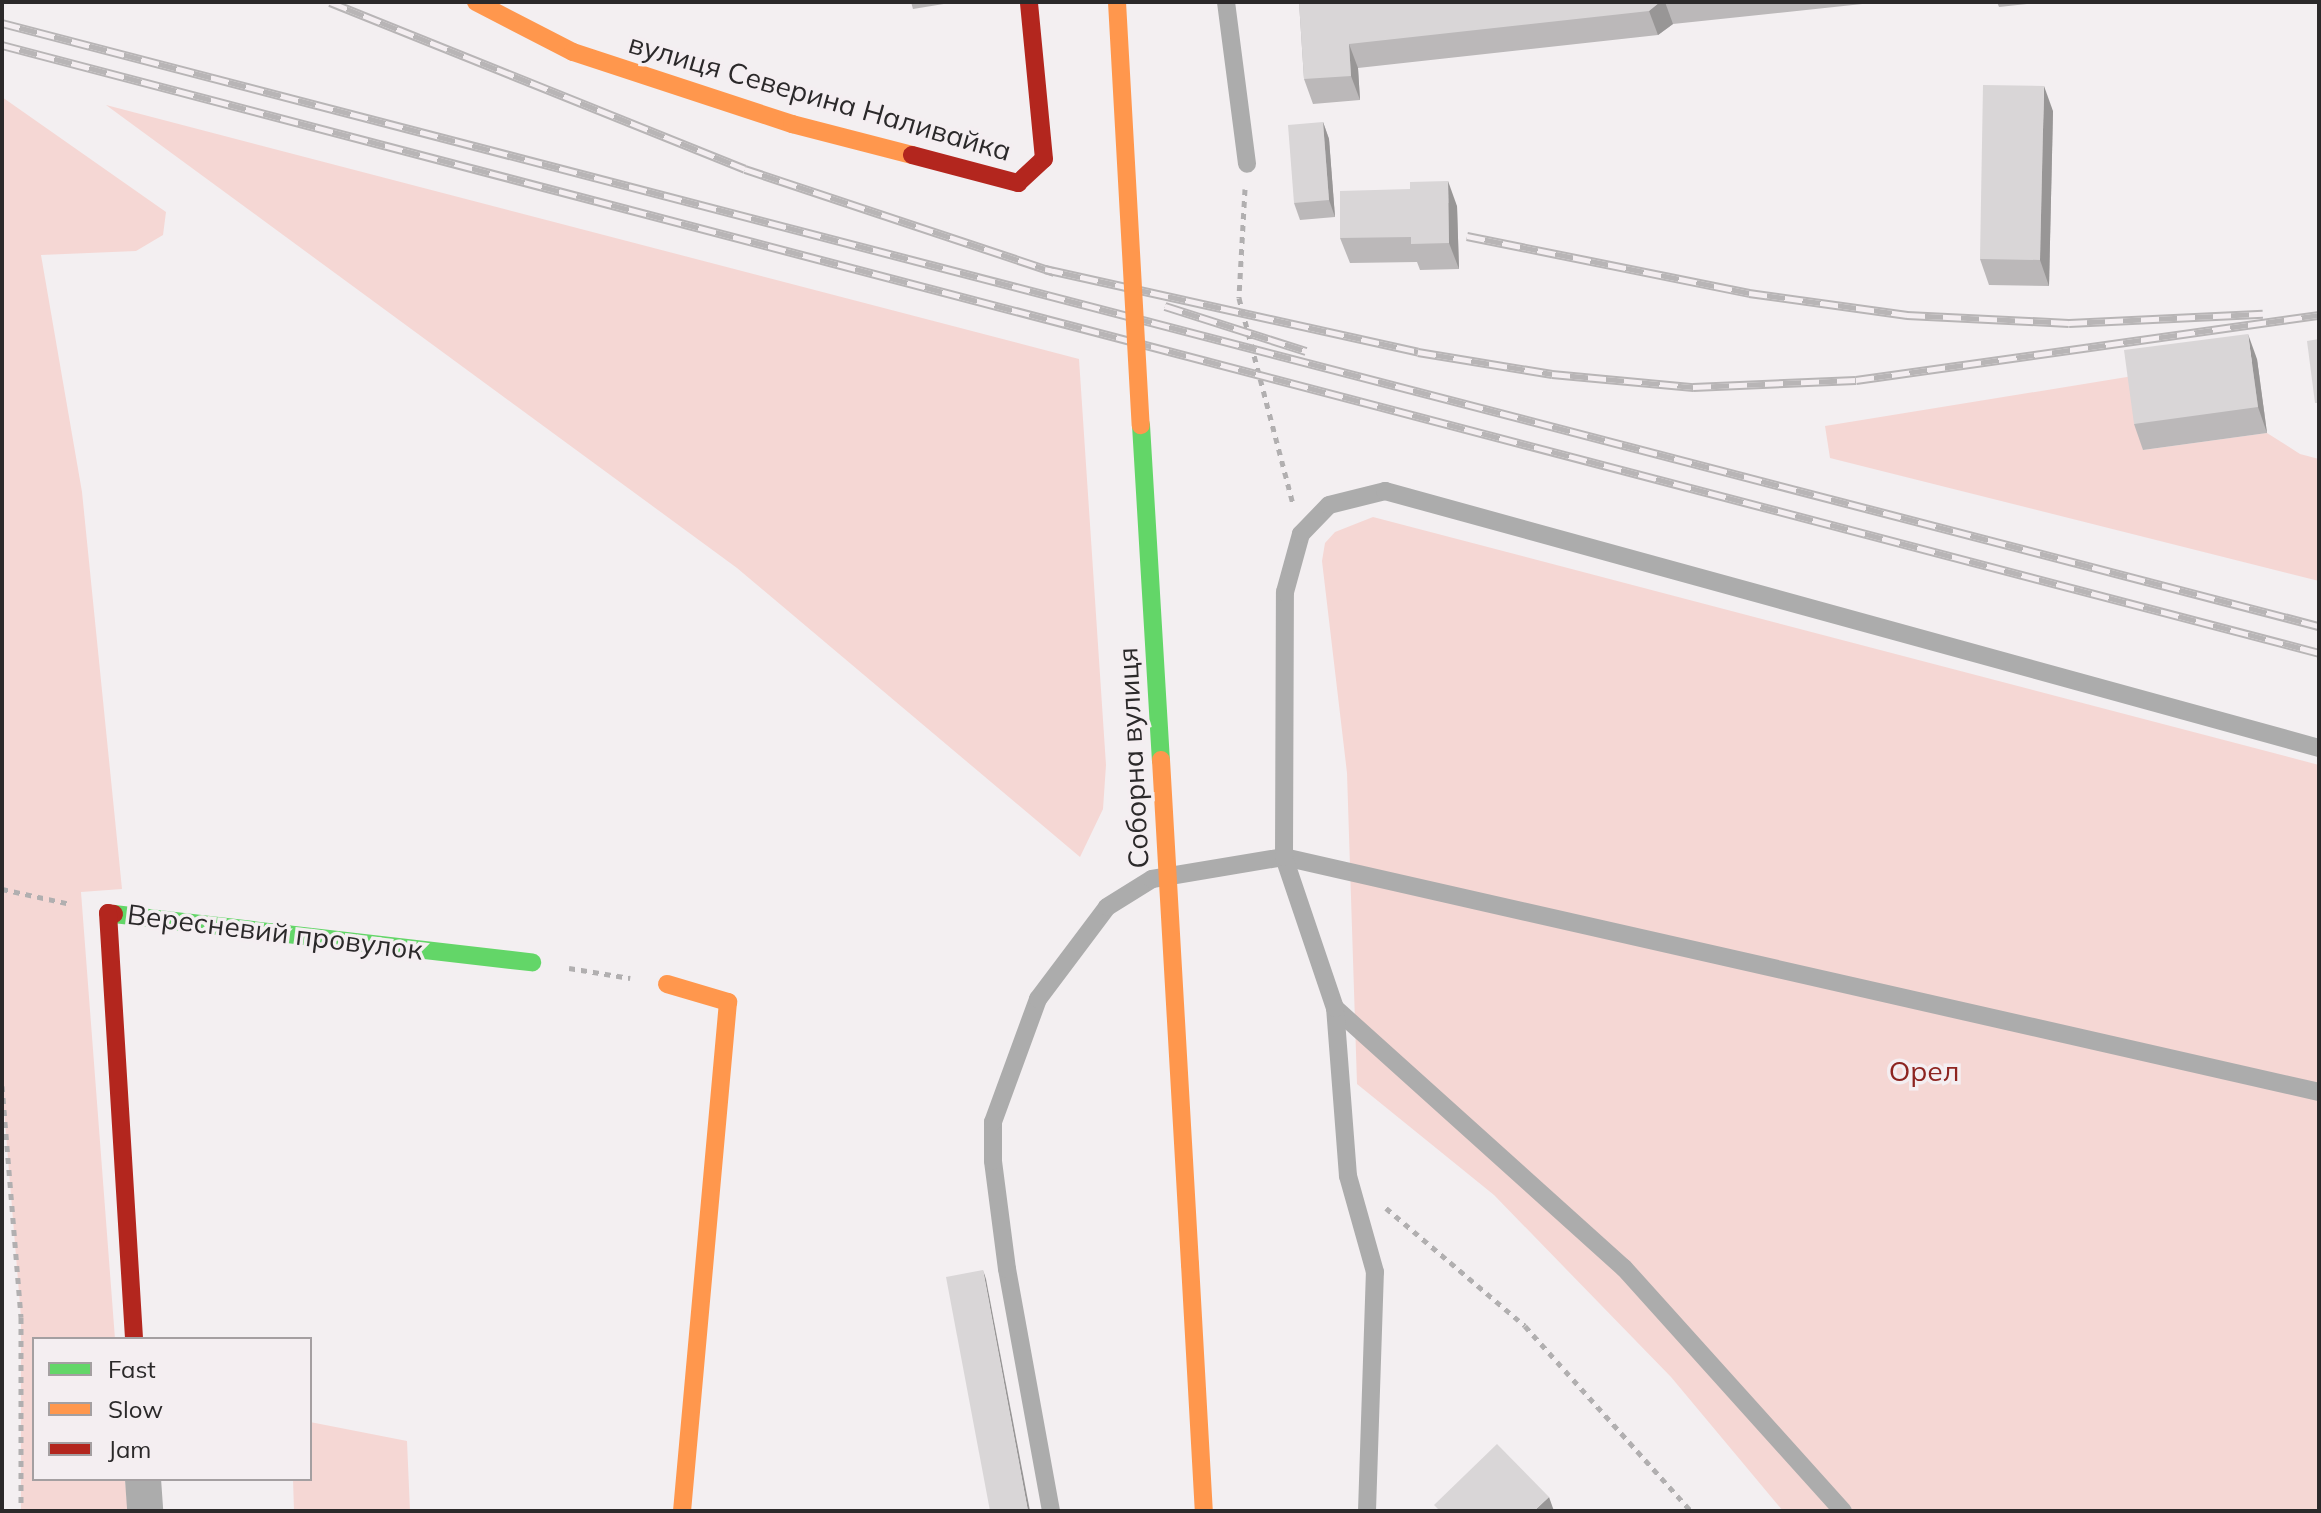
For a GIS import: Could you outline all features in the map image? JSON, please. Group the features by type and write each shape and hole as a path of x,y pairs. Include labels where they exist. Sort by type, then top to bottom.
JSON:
{"street":[{"name":"вулиця Северина Наливайка","path":"476,2 573,52 792,124 1018,183 1044,159 1029,2"},
{"name":"Соборна вулиця","path":"1117,2 1204,1511"},
{"name":"Вересневий провулок","path":"134,1337 108,913 532,962"},
{"path":"667,984 728,1002 682,1511"},
{"path":"143,1481 145,1511"}],"lane":[{"path":"1226,2 1247,164"},
{"path":"1367,1511 1375,1272 1348,1176 1346,1105 1335,1008 1284,857 1285,592 1301,534 1329,505 1385,491 2319,748"},
{"path":"1051,1511 1007,1269 993,1161 993,1122 1038,999 1107,907 1152,879 1284,857 2319,1092"},
{"path":"1335,1008 1624,1268 1843,1511"}],"path":[{"path":"1247,164 1239,298 1301,534"},
{"path":"2,889 108,913"},
{"path":"532,962 667,984"},
{"path":"2,1086 21,1317 21,1511"},
{"path":"1348,1176 1525,1326 1691,1511"}],"green space":[{"path":"2,97 166,212 163,235 136,251 41,255 82,492 122,889 81,892 115,1337 32,1337 32,1481 125,1481 128,1511 21,1511 21,1317 2,1086"},
{"path":"106,105 1079,359 1106,765 1103,809 1080,857 737,568"},
{"path":"2133,376 2143,450 2267,433 2300,454 2319,459 2319,581 1830,458 1825,426"},
{"name":"Орел","path":"1373,517 2319,765 2319,1511 1783,1511 1671,1377 1494,1195 1357,1084 1347,773 1322,561 1325,543 1335,532"},
{"path":"312,1422 407,1441 410,1511 294,1511 293,1481 312,1481"}],"building":[{"path":"1299,2 1660,2 1649,11 1349,44 1351,76 1304,79"},
{"path":"1983,85 2044,86 2040,260 1980,259"},
{"path":"1323,122 1329,200 1294,203 1288,125"},
{"path":"1448,181 1449,243 1411,244 1411,237 1340,238 1340,191 1410,189 1410,182"},
{"path":"2248,334 2258,407 2134,424 2124,350"},
{"path":"2319,339 2319,403 2315,403 2307,341"},
{"path":"983,1270 1028,1511 990,1511 946,1277"},
{"path":"1497,1444 1549,1497 1534,1511 1440,1511 1434,1505"}],"railway":[{"path":"330,2 745,169 1054,272"},
{"path":"2,23 2319,626"},
{"path":"2,45 2319,653"},
{"path":"1467,236 1749,293 1907,315 2069,323 2263,314"},
{"path":"1045,269 1418,352 1552,374 1693,387 1856,380 2319,315"},
{"path":"1165,306 1306,351"}],"traffic: fast":[{"path":"1141,425 1161,760"},
{"path":"114,914 532,962"}],"traffic: slow":[{"path":"476,2 573,52 792,124 912,155"},
{"path":"1117,2 1141,425"},
{"path":"1161,760 1190,1264"},
{"path":"667,984 728,1002 682,1511"},
{"path":"1190,1264 1204,1511"}],"traffic: jam":[{"path":"912,155 1018,183 1044,159 1029,2"},
{"path":"114,914 108,913 134,1337"}]}
